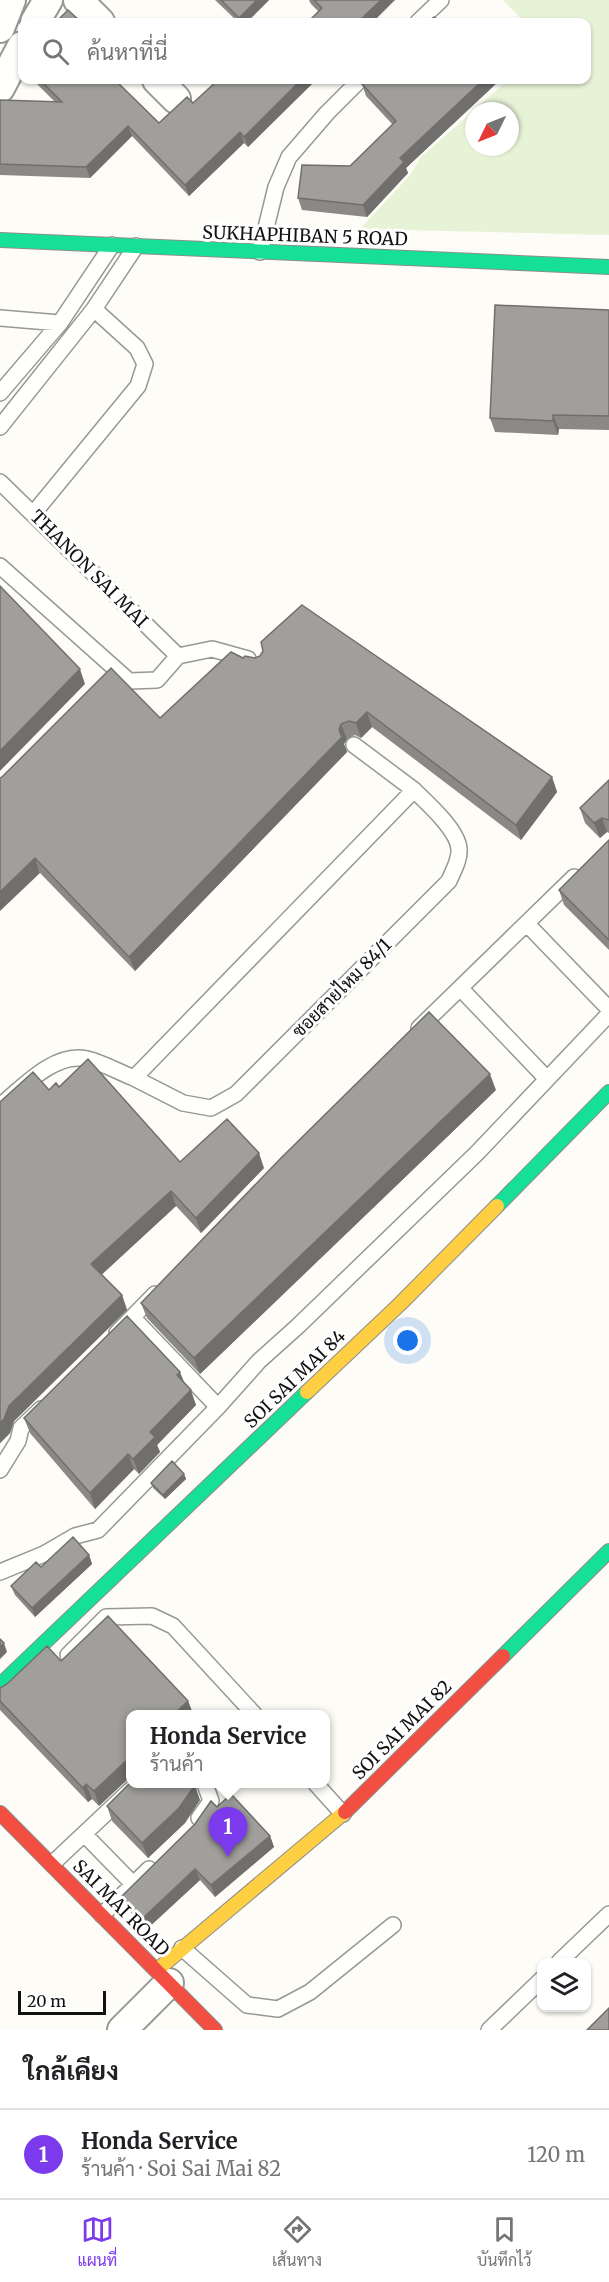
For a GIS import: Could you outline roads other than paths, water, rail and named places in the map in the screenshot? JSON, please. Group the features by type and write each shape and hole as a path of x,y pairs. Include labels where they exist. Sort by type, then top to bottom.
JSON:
{"street":[{"path":"0,28 11,0"},
{"path":"38,18 48,0"},
{"path":"78,0 96,18"},
{"path":"0,88 18,54"},
{"path":"161,84 176,99"},
{"name":"SUKHAPHIBAN 5 ROAD","path":"0,240 609,267"},
{"name":"SOI SAI MAI 84","path":"0,1685 400,1304 609,1092"},
{"name":"SOI SAI MAI 82","path":"163,1976 182,1948 343,1814 609,1551"},
{"name":"SAI MAI ROAD","path":"0,1813 215,2030"},
{"path":"122,2030 163,1976"}],"lane":[{"path":"422,18 441,0"},
{"path":"260,252 276,187 289,157 356,84"},
{"path":"0,393 60,323 112,245"},
{"path":"0,427 94,309 136,246"},
{"path":"33,514 138,386 145,364 137,348 94,309"},
{"path":"0,318 60,323"},
{"name":"THANON SAI MAI","path":"0,482 178,656"},
{"path":"0,566 129,681 157,680 178,656 212,649 259,663"},
{"path":"100,681 112,666"},
{"name":"ซอยสายไหม 84/1","path":"0,1106 48,1066 74,1059 85,1059 134,1078 183,1103 211,1108 236,1094 449,881 457,863 460,848 451,830 414,790 354,745"},
{"path":"134,1078 414,790"},
{"path":"411,1037 584,867"},
{"path":"527,924 609,1009"},
{"path":"461,989 547,1078"},
{"path":"0,1572 44,1554 75,1536 98,1530 218,1407 259,1361 477,1153 609,1014"},
{"path":"109,1341 164,1286"},
{"path":"133,1318 218,1407"},
{"path":"0,1470 18,1441 21,1428 53,1397"},
{"path":"68,1655 106,1617 152,1616 173,1626 250,1710"},
{"path":"52,1864 133,1788"},
{"path":"192,1829 211,1801 206,1788"},
{"path":"320,1788 343,1814"},
{"path":"84,1834 133,1884"},
{"path":"102,1915 159,1860"},
{"path":"563,1958 609,1914"},
{"path":"182,1948 247,2005 278,2008 310,1992 393,1925"},
{"path":"489,2030 537,1984"}],"place":[{"name":"Honda Service","path":"228,1857"}]}
